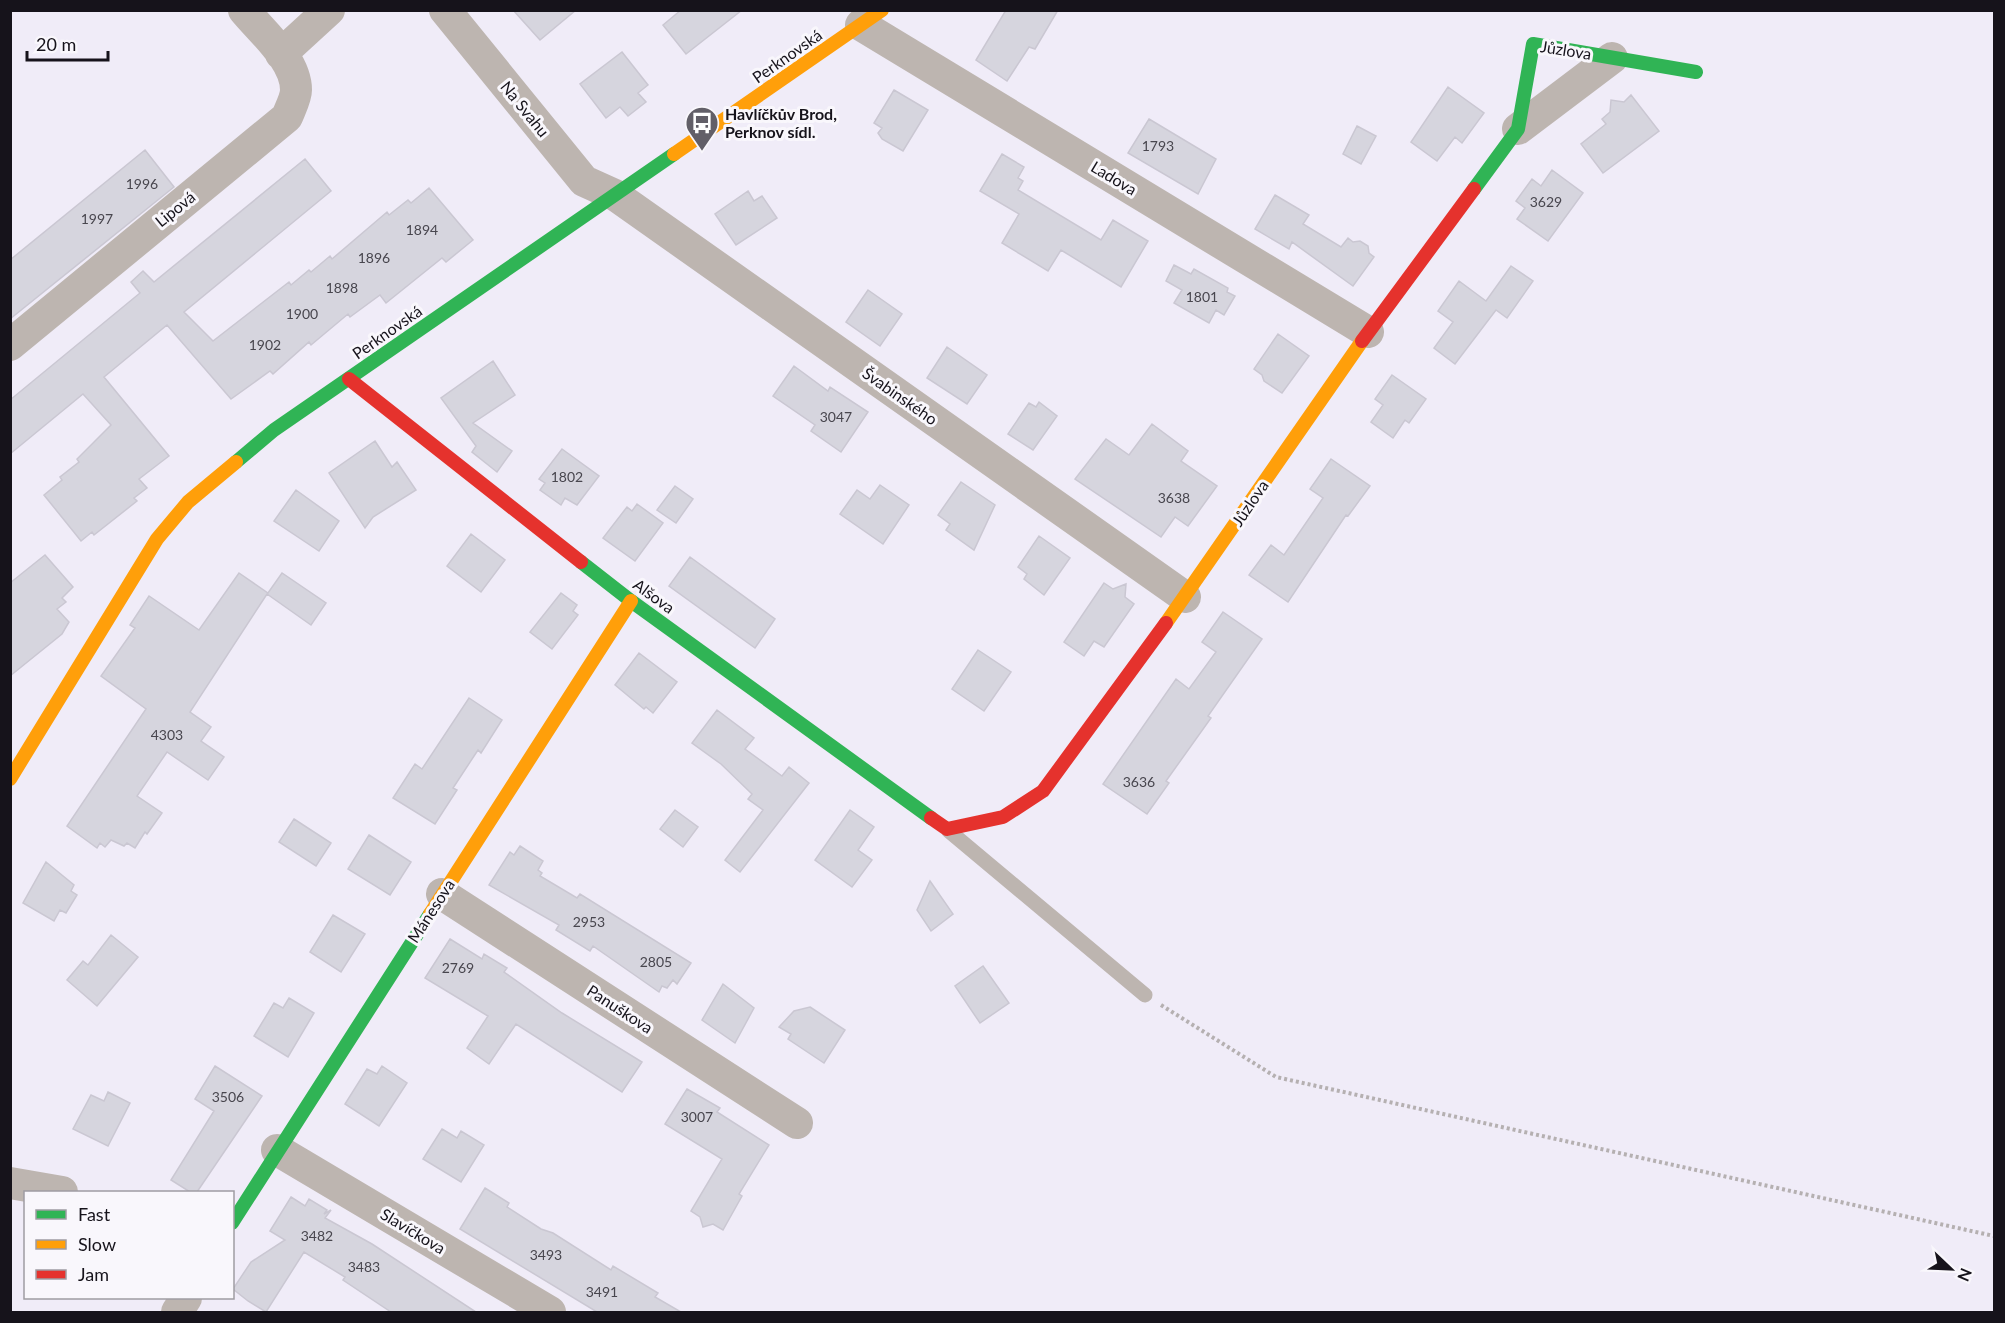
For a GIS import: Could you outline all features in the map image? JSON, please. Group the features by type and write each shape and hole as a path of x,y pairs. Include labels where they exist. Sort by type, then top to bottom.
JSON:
{"street":[{"path":"244,10 281,54 329,10"},
{"name":"Na Svahu","path":"445,10 584,181 615,195"},
{"name":"Perknovská","path":"10,779 158,539 188,502 274,430 872,18"},
{"name":"Ladova","path":"872,18 1368,332"},
{"name":"Jůzlova","path":"1518,129 1533,44 1696,72"},
{"name":"Lipová","path":"10,345 287,117 296,91 293,75 281,54"},
{"name":"Jůzlova","path":"947,829 1003,817 1043,791 1185,597 1368,332 1518,129 1612,58"},
{"name":"Švabinského","path":"615,195 1185,597"},
{"name":"Alšova","path":"349,379 631,601 947,829"},
{"name":"Mánesova","path":"234,1220 631,601"},
{"name":"Panuškova","path":"442,894 797,1122"},
{"name":"Slavíčkova","path":"277,1150 550,1312"},
{"path":"10,1183 56,1191"},
{"path":"177,1312 185,1299"}],"lane":[{"path":"947,829 1145,995"}],"path":[{"path":"1145,995 1276,1077 1995,1236"}],"building":[{"path":"513,10 576,10 540,40"},
{"path":"681,10 742,10 686,54 663,25"},
{"path":"1006,10 1058,10 1035,49 1029,47 1007,81 976,60"},
{"path":"622,52 648,85 638,93 646,102 628,116 620,107 606,118 580,84"},
{"path":"1448,87 1484,113 1462,143 1455,137 1437,161 1411,142"},
{"path":"894,90 928,110 903,151 882,139 878,133 882,128 874,123"},
{"path":"1631,95 1659,131 1603,173 1581,144 1606,124 1602,119 1610,112 1611,100 1624,102"},
{"path":"1149,119 1216,159 1198,194 1128,153"},
{"path":"1357,126 1376,136 1361,164 1343,154"},
{"path":"145,150 174,187 10,319 10,260"},
{"path":"1002,154 1024,167 1018,178 1023,181 1018,190 1101,240 1113,220 1148,241 1121,287 1061,250 1048,271 1002,243 1019,214 980,191"},
{"path":"305,159 331,191 184,312 213,341 289,282 291,285 330,256 332,259 387,212 389,215 408,200 411,203 429,188 473,240 446,262 442,258 386,303 380,295 350,317 348,314 311,345 309,342 273,374 270,371 231,399 167,325 104,377 169,456 139,479 147,488 134,498 137,501 94,535 92,532 81,541 44,495 62,480 60,477 79,462 77,459 111,425 83,394 10,454 10,400 140,293 131,282 143,271 154,282"},
{"path":"1552,170 1583,193 1548,241 1517,219 1525,208 1516,201 1532,179 1541,186"},
{"path":"748,191 754,201 762,196 777,218 736,245 715,214"},
{"path":"1275,195 1309,215 1303,224 1341,247 1348,238 1353,242 1360,241 1368,246 1369,253 1374,257 1353,286 1292,242 1289,249 1255,229"},
{"path":"1174,265 1191,274 1194,269 1228,288 1227,292 1235,296 1224,315 1216,310 1209,323 1174,303 1182,290 1166,281"},
{"path":"1511,266 1533,281 1507,318 1496,310 1455,364 1434,348 1453,322 1438,311 1459,281 1486,301"},
{"path":"868,290 902,314 880,346 846,322"},
{"path":"1278,334 1309,356 1282,393 1264,381 1262,375 1254,369"},
{"path":"947,347 987,375 967,404 927,378"},
{"path":"493,361 515,395 473,423 512,451 497,472 472,452 476,446 441,398"},
{"path":"794,366 828,391 830,387 868,412 841,452 811,431 815,425 773,396"},
{"path":"1392,375 1426,399 1409,423 1405,420 1393,438 1371,422 1383,405 1375,399"},
{"path":"1039,402 1057,416 1033,450 1008,434 1029,403 1036,407"},
{"path":"1152,424 1188,451 1181,461 1217,486 1188,526 1175,517 1161,537 1075,479 1106,439 1129,455"},
{"path":"375,441 392,467 397,462 416,490 373,517 365,528 329,473"},
{"path":"562,449 599,476 577,505 565,498 561,505 540,490 545,483 539,479"},
{"path":"1331,459 1370,486 1348,516 1346,515 1288,602 1249,575 1271,545 1284,555 1323,498 1310,489"},
{"path":"961,482 995,505 974,550 946,530 950,524 938,515"},
{"path":"880,485 909,505 883,544 840,514 857,490 870,499"},
{"path":"675,486 693,499 676,523 657,510"},
{"path":"296,490 339,521 319,551 274,521"},
{"path":"637,504 663,523 635,561 603,538 627,507 632,511"},
{"path":"471,534 505,560 481,592 447,566"},
{"path":"1039,536 1070,558 1044,595 1024,579 1027,574 1018,567"},
{"path":"45,555 73,587 62,598 66,602 57,609 69,622 62,634 10,676 10,583"},
{"path":"690,557 775,619 755,648 669,586"},
{"path":"239,573 268,593 282,573 326,603 311,625 267,594 190,712 211,727 201,741 224,757 208,780 167,752 137,796 162,813 147,834 145,832 135,848 127,843 124,846 111,840 105,847 100,843 97,848 67,826 146,709 101,676 135,628 130,625 149,596 199,630"},
{"path":"1104,583 1113,589 1126,584 1125,597 1134,604 1104,647 1094,641 1084,656 1064,642"},
{"path":"561,593 577,605 573,611 578,615 552,649 530,632"},
{"path":"1223,612 1262,639 1208,716 1211,718 1166,781 1169,783 1147,814 1103,784 1176,679 1189,689 1216,652 1202,642"},
{"path":"978,650 1011,672 984,711 952,689"},
{"path":"639,653 677,682 653,713 646,707 644,709 615,685"},
{"path":"469,698 502,720 481,753 478,750 453,788 457,790 435,824 393,798 415,764 422,769"},
{"path":"717,710 754,738 745,749 782,776 789,767 809,783 740,872 725,860 763,810 748,799 752,794 721,764 692,743"},
{"path":"675,810 698,827 683,847 660,829"},
{"path":"850,810 874,827 858,850 872,860 852,887 815,860"},
{"path":"294,819 331,843 316,866 279,842"},
{"path":"369,835 411,862 390,895 348,869"},
{"path":"520,846 543,861 538,870 542,873 540,876 577,898 580,894 691,963 677,984 673,980 667,988 662,986 659,992 593,946 590,951 556,930 559,925 489,885 510,852 514,855"},
{"path":"46,862 74,885 71,891 77,895 66,913 60,910 54,921 23,903"},
{"path":"930,881 953,914 931,931 917,910"},
{"path":"333,915 365,934 341,972 310,952"},
{"path":"111,935 138,957 97,1006 67,980 83,961 88,965"},
{"path":"450,939 482,959 484,954 507,968 504,972 562,1013 642,1062 622,1092 516,1024 489,1064 467,1048 488,1016 425,978"},
{"path":"983,966 1009,1003 980,1023 955,986"},
{"path":"723,984 754,1008 735,1043 702,1020"},
{"path":"289,998 314,1013 288,1057 254,1036 274,1003 283,1008"},
{"path":"810,1007 845,1030 824,1063 788,1039 791,1034 779,1027 794,1011"},
{"path":"215,1066 262,1096 198,1191 188,1191 171,1180 214,1111 195,1099"},
{"path":"382,1066 407,1083 379,1126 345,1104 367,1069 377,1074"},
{"path":"687,1089 720,1108 717,1112 769,1145 739,1194 742,1196 723,1230 713,1224 703,1227 700,1217 691,1211 722,1159 665,1124"},
{"path":"108,1092 130,1103 108,1146 73,1129 91,1095 104,1101"},
{"path":"442,1129 457,1138 461,1131 484,1145 461,1182 423,1159"},
{"path":"485,1188 509,1203 507,1207 541,1229 553,1233 611,1270 613,1266 658,1293 655,1297 681,1312 597,1312 460,1229"},
{"path":"291,1197 305,1206 309,1199 327,1210 324,1214 331,1210 325,1218 372,1244 476,1312 391,1312 343,1280 345,1277 304,1252 266,1312 248,1301 234,1288 251,1262 285,1240 270,1231"}],"traffic: fast":[{"path":"1474,189 1518,129 1533,44 1696,72"},
{"path":"236,462 274,430 674,154"},
{"path":"581,562 631,601 931,818"},
{"path":"234,1220 430,914"}],"traffic: slow":[{"path":"674,154 882,10"},
{"path":"1166,623 1362,341"},
{"path":"10,779 157,539 188,502 236,462"},
{"path":"430,914 631,601"}],"traffic: jam":[{"path":"1362,341 1474,189"},
{"path":"349,379 581,562"},
{"path":"931,818 947,829 1003,817 1043,791 1166,623"}],"place":[{"name":"Havlíčkův Brod, Perknov sídl.","path":"702,152"}]}
